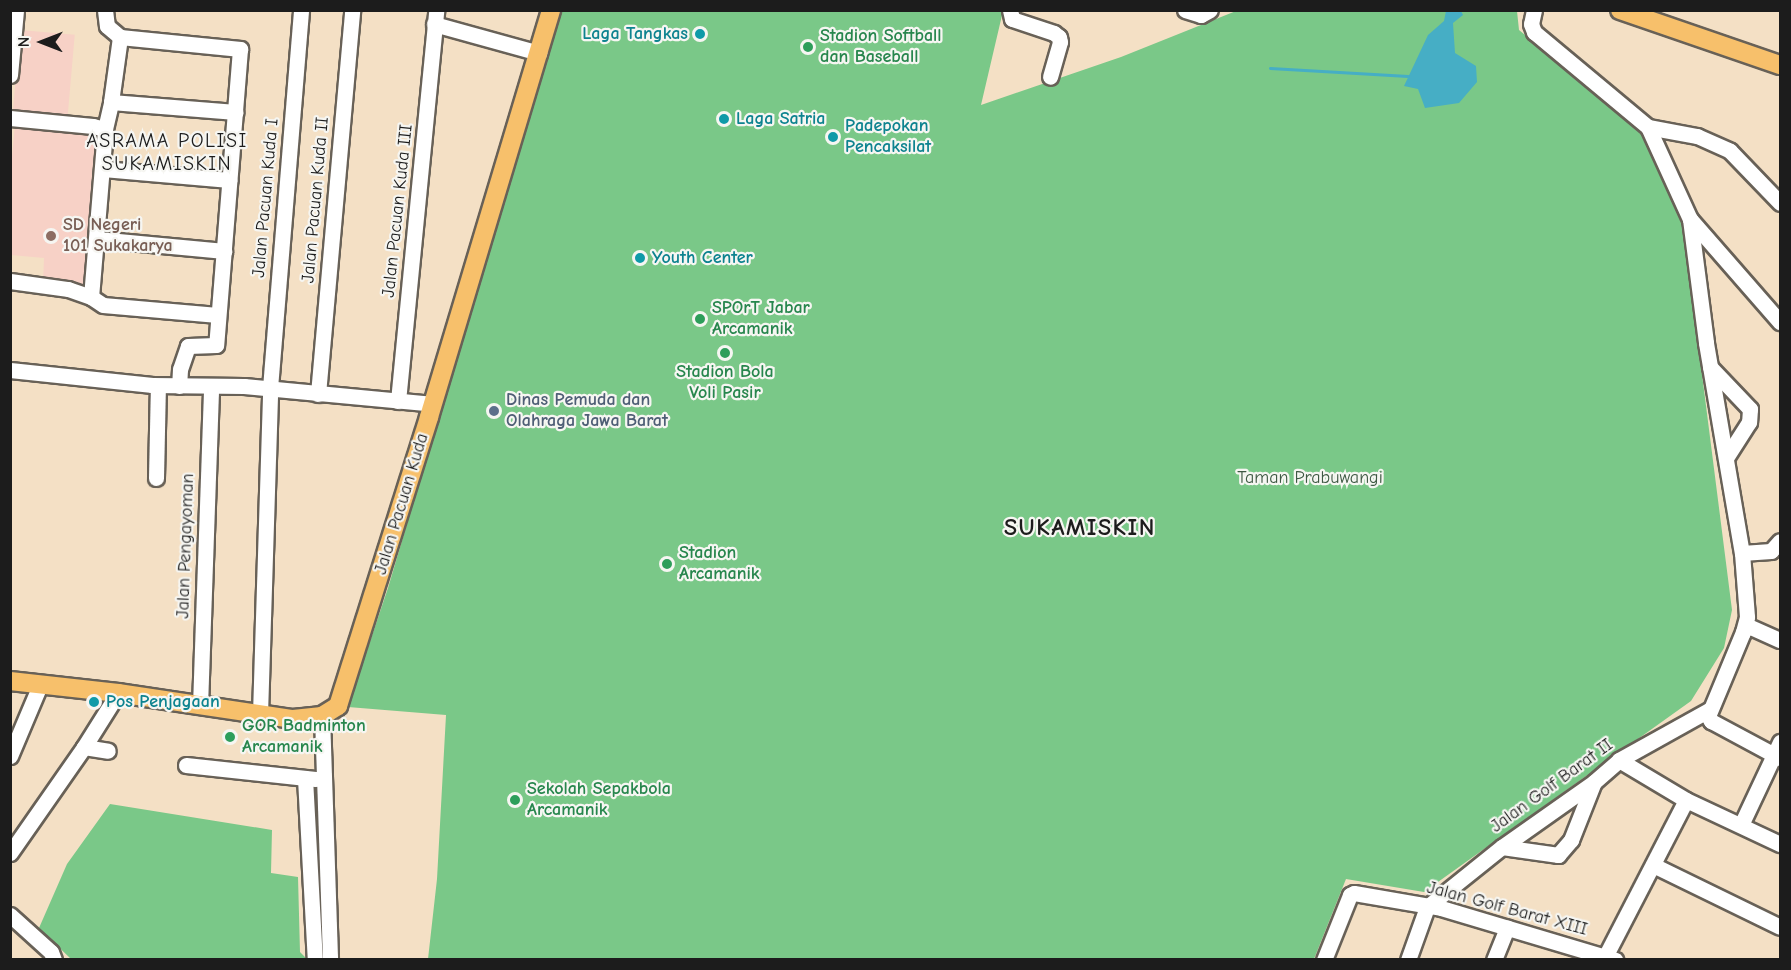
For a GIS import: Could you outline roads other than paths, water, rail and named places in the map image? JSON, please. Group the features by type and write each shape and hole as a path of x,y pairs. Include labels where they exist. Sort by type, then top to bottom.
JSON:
{"main road":[{"name":"Jalan Pacuan Kuda","path":"322,716 334,709 341,698 433,404 551,10"},
{"path":"1620,10 1780,65"},
{"path":"10,681 118,693 308,720 322,716"}],"street":[{"path":"10,75 16,10"},
{"path":"105,10 107,26 120,37 240,49 216,345 188,346 180,369 179,386"},
{"name":"Jalan Pacuan Kuda I","path":"260,714 270,388 301,10"},
{"name":"Jalan Pacuan Kuda II","path":"318,394 352,10"},
{"path":"1010,10 1012,19 1054,33 1059,37 1050,77"},
{"path":"1185,10 1200,15 1210,10"},
{"path":"1534,10 1531,24 1534,32 1648,127 1690,219 1780,322"},
{"name":"Jalan Pacuan Kuda III","path":"398,401 426,132 435,17 539,53"},
{"path":"91,297 105,129 120,37"},
{"path":"111,102 236,112"},
{"path":"10,118 105,129"},
{"path":"1648,127 1696,136 1730,151 1780,203"},
{"path":"103,169 230,180"},
{"path":"1690,219 1710,367 1742,553 1746,625 1709,710 1711,721 1778,752 1741,825"},
{"path":"97,239 224,251"},
{"path":"10,280 68,289 91,297 104,305 218,315"},
{"path":"1710,367 1750,409 1749,422 1726,458"},
{"path":"10,370 158,386 244,386 433,404"},
{"path":"156,478 158,386"},
{"name":"Jalan Pengayoman","path":"201,706 211,387"},
{"path":"1742,553 1771,551 1780,540"},
{"path":"1746,625 1780,640"},
{"path":"10,756 40,685"},
{"path":"10,853 84,747 118,693"},
{"name":"Jalan Golf Barat II","path":"1427,907 1502,847 1594,782 1619,759 1709,710"},
{"path":"322,716 330,960"},
{"path":"84,747 108,752"},
{"path":"1619,759 1686,800 1780,844"},
{"path":"186,765 324,780"},
{"path":"305,778 315,960"},
{"path":"1502,847 1558,855 1571,840 1594,782"},
{"path":"1610,958 1686,800"},
{"path":"1653,865 1780,927"},
{"name":"Jalan Golf Barat XIII","path":"1324,960 1352,894 1427,907 1507,928 1582,955 1610,958"},
{"path":"1408,960 1427,907"},
{"path":"10,915 51,952 54,960"},
{"path":"1494,960 1507,928"}],"water":[{"path":"1446,11 1461,11 1463,15 1453,23 1455,53 1476,66 1477,82 1459,103 1425,108 1418,89 1404,86 1428,35 1444,21"}],"waterway":[{"path":"1270,68 1408,76"}],"place":[{"name":"Laga Tangkas","path":"700,34"},
{"name":"Stadion Softball dan Baseball","path":"808,47"},
{"name":"Laga Satria","path":"724,119"},
{"name":"Padepokan Pencaksilat","path":"833,137"},
{"name":"SD Negeri 101 Sukakarya","path":"51,236"},
{"name":"Youth Center","path":"640,258"},
{"name":"SPOrT Jabar Arcamanik","path":"700,319"},
{"name":"Stadion Bola Voli Pasir","path":"725,353"},
{"name":"Dinas Pemuda dan Olahraga Jawa Barat","path":"494,411"},
{"name":"Stadion Arcamanik","path":"667,564"},
{"name":"Pos Penjagaan","path":"94,702"},
{"name":"GOR Badminton Arcamanik","path":"230,737"},
{"name":"Sekolah Sepakbola Arcamanik","path":"515,800"}],"district":[{"name":"ASRAMA POLISI SUKAMISKIN","path":"167,152"},
{"name":"SUKAMISKIN","path":"1080,528"}],"park label":[{"name":"Taman Prabuwangi","path":"1310,478"}]}
